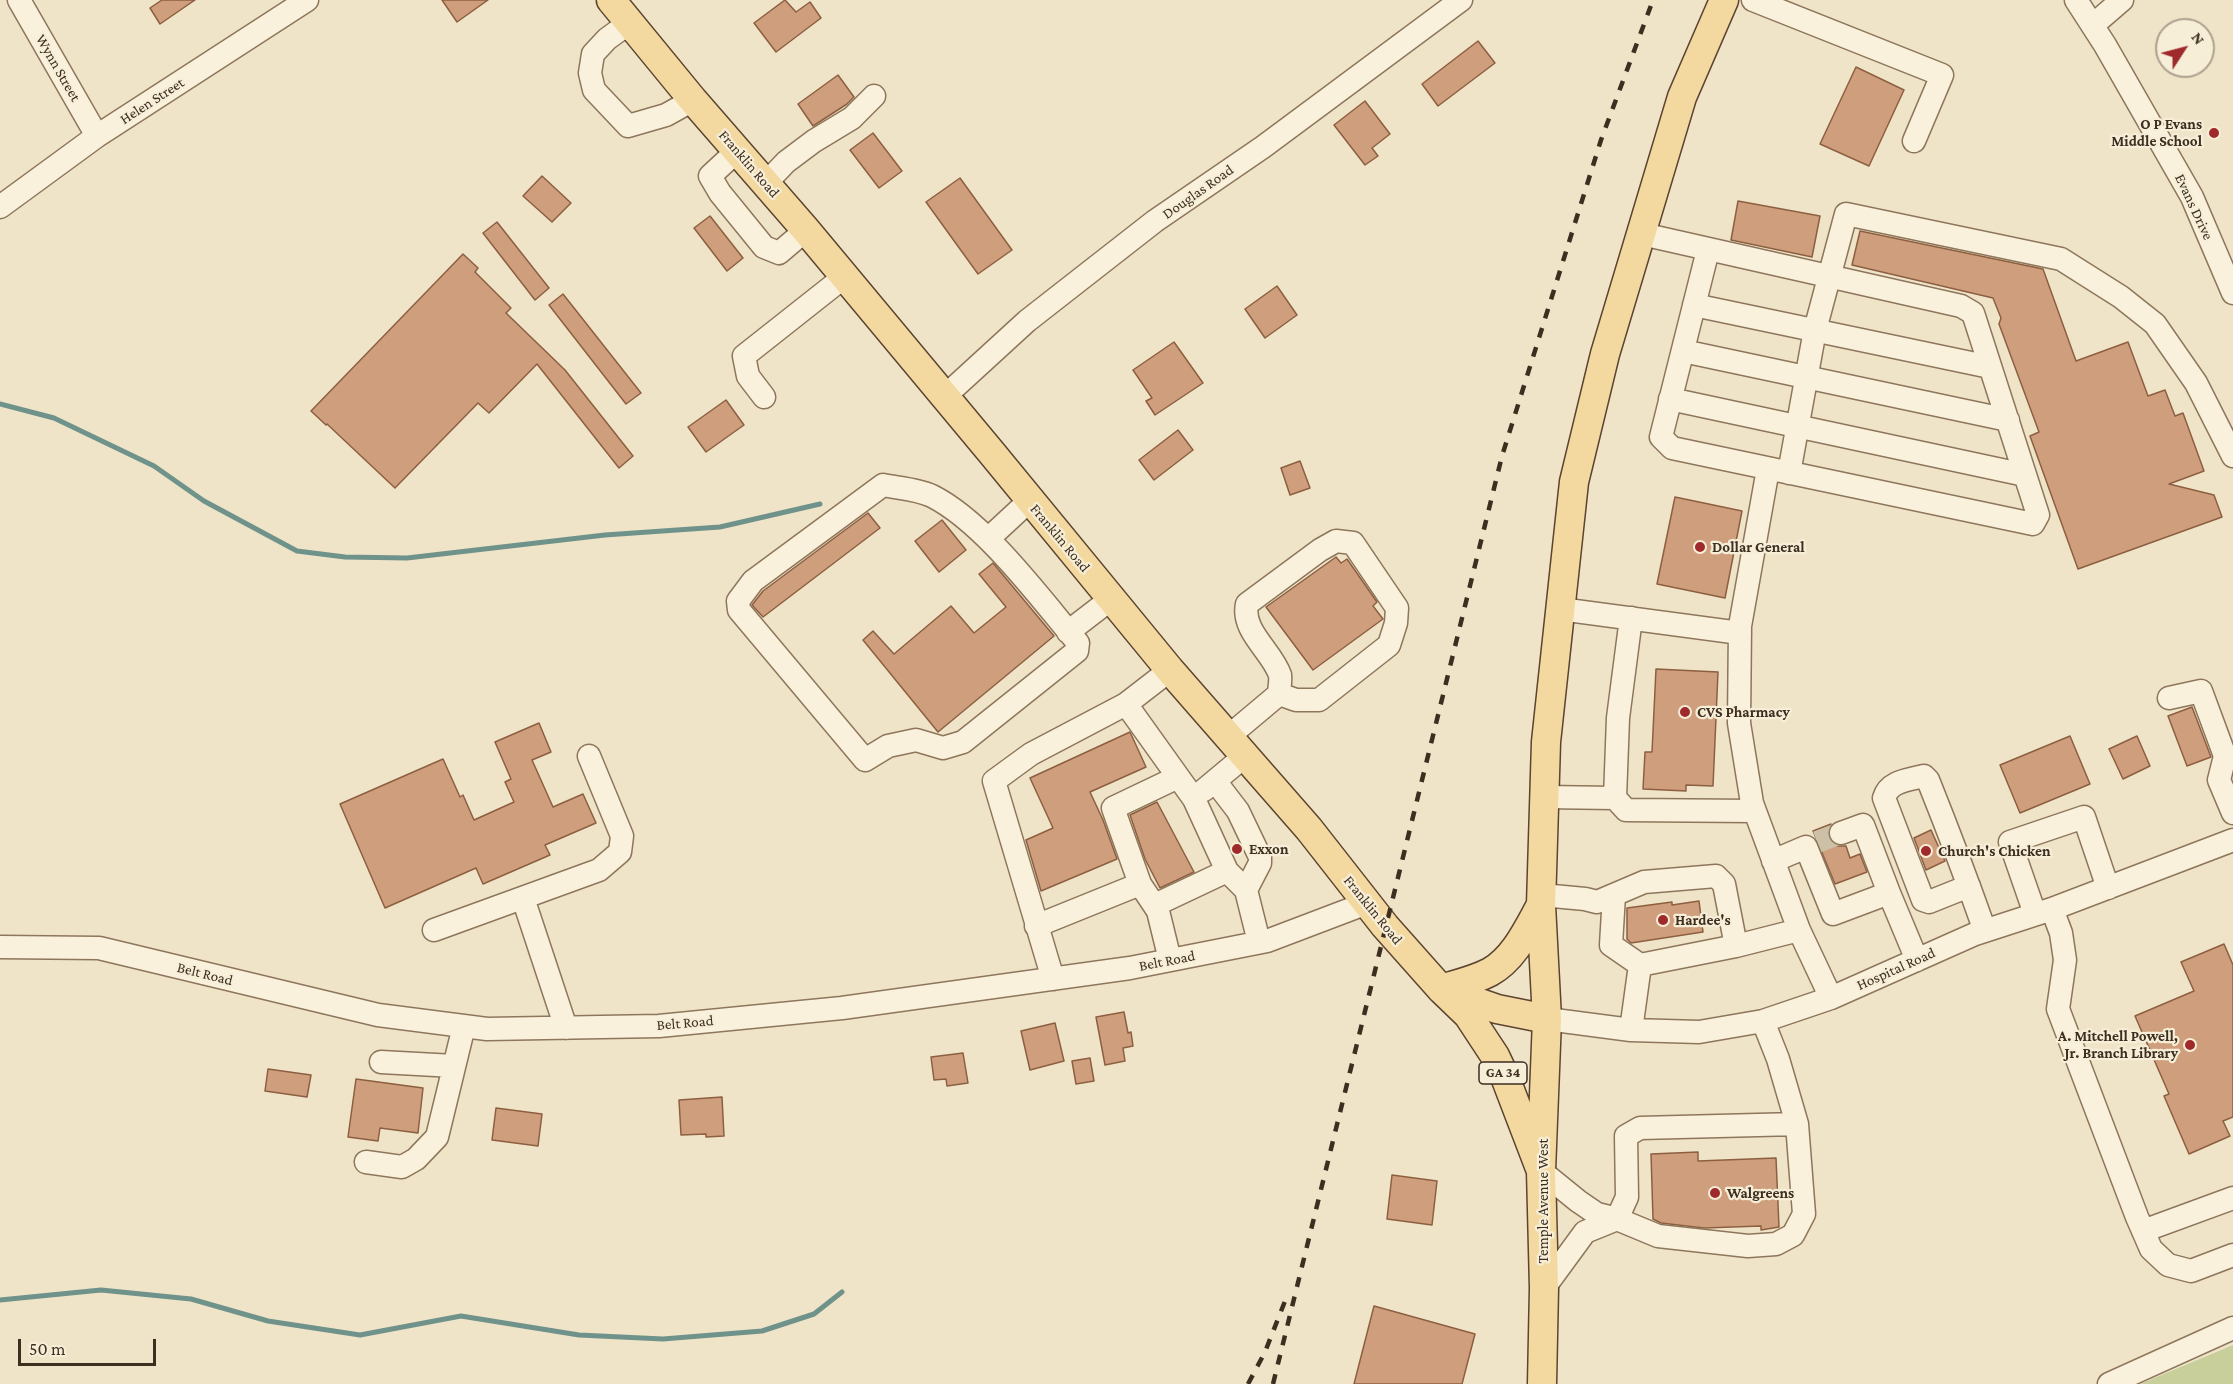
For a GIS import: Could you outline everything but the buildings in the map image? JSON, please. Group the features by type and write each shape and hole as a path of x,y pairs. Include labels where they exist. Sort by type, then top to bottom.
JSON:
{"main road":[{"name":"Franklin Road","path":"611,0 693,100 806,230 1170,670 1309,829 1367,903 1441,989 1497,1009 1547,1018"},
{"name":"Temple Avenue West","path":"1542,1384 1544,1288 1541,1171 1547,1018 1542,894 1546,741 1575,482 1605,354 1682,97 1724,0"},
{"path":"1441,989 1477,978 1503,963 1516,947 1542,894"},
{"name":"GA 34","path":"1441,989 1468,1015 1495,1056 1541,1171"}],"street":[{"name":"Wynn Street","path":"19,0 98,136"},
{"name":"Helen Street","path":"0,207 98,136 307,0"},
{"name":"Douglas Road","path":"944,397 1027,321 1155,221 1263,147 1461,0"},
{"path":"1753,0 1942,75 1914,141"},
{"name":"Evans Drive","path":"2076,0 2093,25 2192,197 2233,292"},
{"path":"2093,25 2122,0"},
{"path":"629,23 607,39 593,54 590,73 594,90 628,126 666,115 693,100"},
{"path":"765,183 786,162 814,141 852,118 874,96"},
{"path":"738,150 710,176 720,193 764,248 779,253 806,230"},
{"path":"1831,998 1799,930 1754,811 1738,723 1740,633 1778,471 1798,426 1815,330 1846,214 2061,259 2121,297 2155,324 2196,383 2233,456"},
{"path":"1642,234 1961,306 1973,313 2038,515 2032,524 1672,448 1661,437 1708,250"},
{"path":"764,397 748,376 744,356 844,277"},
{"path":"1694,305 1990,367"},
{"path":"1683,351 2008,420"},
{"path":"1670,399 2025,475"},
{"path":"883,485 930,495 949,506 988,539 1068,632 1078,643 1077,651 963,742 943,748 916,740 888,746 866,760 739,610 738,601 753,581 883,485"},
{"path":"988,539 1029,501"},
{"path":"1194,798 1215,781 1238,746 1279,694 1280,676 1252,629 1245,613 1247,604 1320,550 1336,541 1353,543 1397,608 1396,623 1389,645 1319,700 1296,700 1279,694"},
{"path":"1068,632 1111,599"},
{"path":"1560,609 1740,633"},
{"path":"1631,618 1618,718 1615,798 1626,810 1754,811"},
{"path":"1053,979 994,781 1031,754 1126,704 1170,670"},
{"path":"2169,698 2201,691 2225,756 2219,780 2233,813"},
{"path":"1126,704 1194,798 1227,871 1246,890 1259,942"},
{"path":"434,930 599,870 620,852 622,836 589,756"},
{"path":"1969,886 1929,902 1923,900 1884,798 1889,788 1896,783 1924,776 1928,780 1969,886 1985,931"},
{"path":"1170,960 1158,911 1140,884 1113,808 1178,777"},
{"path":"1215,781 1238,811 1260,857 1260,863 1246,890"},
{"path":"1544,797 1615,798"},
{"path":"2108,888 2084,817 2010,842 2043,912 2061,933 2065,960 2058,1009 2151,1249 2168,1265 2191,1271 2233,1255"},
{"path":"1841,833 1863,825 1917,960"},
{"name":"Hospital Road","path":"1547,1018 1631,1030 1700,1032 1762,1021 1831,998 1985,931 2043,912 2233,840"},
{"path":"1773,861 1812,845 1833,914 1889,893"},
{"path":"1155,906 1227,871"},
{"path":"1542,894 1597,902 1644,882 1716,876 1724,884 1736,946"},
{"path":"1036,926 1140,884"},
{"path":"1614,895 1611,945 1640,965 1736,946 1799,930"},
{"path":"523,898 566,1028"},
{"name":"Belt Road","path":"0,947 99,948 378,1015 487,1029 659,1026 842,1008 1130,968 1259,942 1367,903"},
{"path":"1631,1030 1640,965"},
{"path":"1541,1171 1597,1214 1658,1236 1748,1246 1776,1244 1793,1235 1804,1214 1797,1124 1778,1059 1762,1021"},
{"path":"366,1162 402,1167 416,1159 437,1137 464,1026"},
{"path":"381,1062 454,1066"},
{"path":"1544,1288 1585,1232 1617,1220 1627,1197 1626,1136 1641,1128 1797,1124"},
{"path":"2143,1231 2233,1198"},
{"path":"2109,1384 2233,1328"}],"green space":[{"path":"2233,1345 2233,1384 2140,1384"}],"waterway":[{"path":"0,404 54,418 154,466 204,501 297,551 345,557 407,558 605,535 720,527 820,504"},
{"path":"0,1300 101,1290 191,1299 268,1321 360,1335 461,1316 579,1335 663,1339 762,1331 814,1314 842,1292"}],"tunnel":[{"path":"1817,842 1841,833"}],"railway":[{"path":"1273,1384 1502,456 1601,140 1653,0"},
{"path":"1248,1384 1265,1352 1287,1296"}],"place":[{"name":"O P Evans Middle School","path":"2214,133"},
{"name":"Dollar General","path":"1700,547"},
{"name":"CVS Pharmacy","path":"1685,712"},
{"name":"Exxon","path":"1237,849"},
{"name":"Church's Chicken","path":"1926,851"},
{"name":"Hardee's","path":"1663,920"},
{"name":"A. Mitchell Powell, Jr. Branch Library","path":"2190,1045"},
{"name":"Walgreens","path":"1715,1193"}]}
